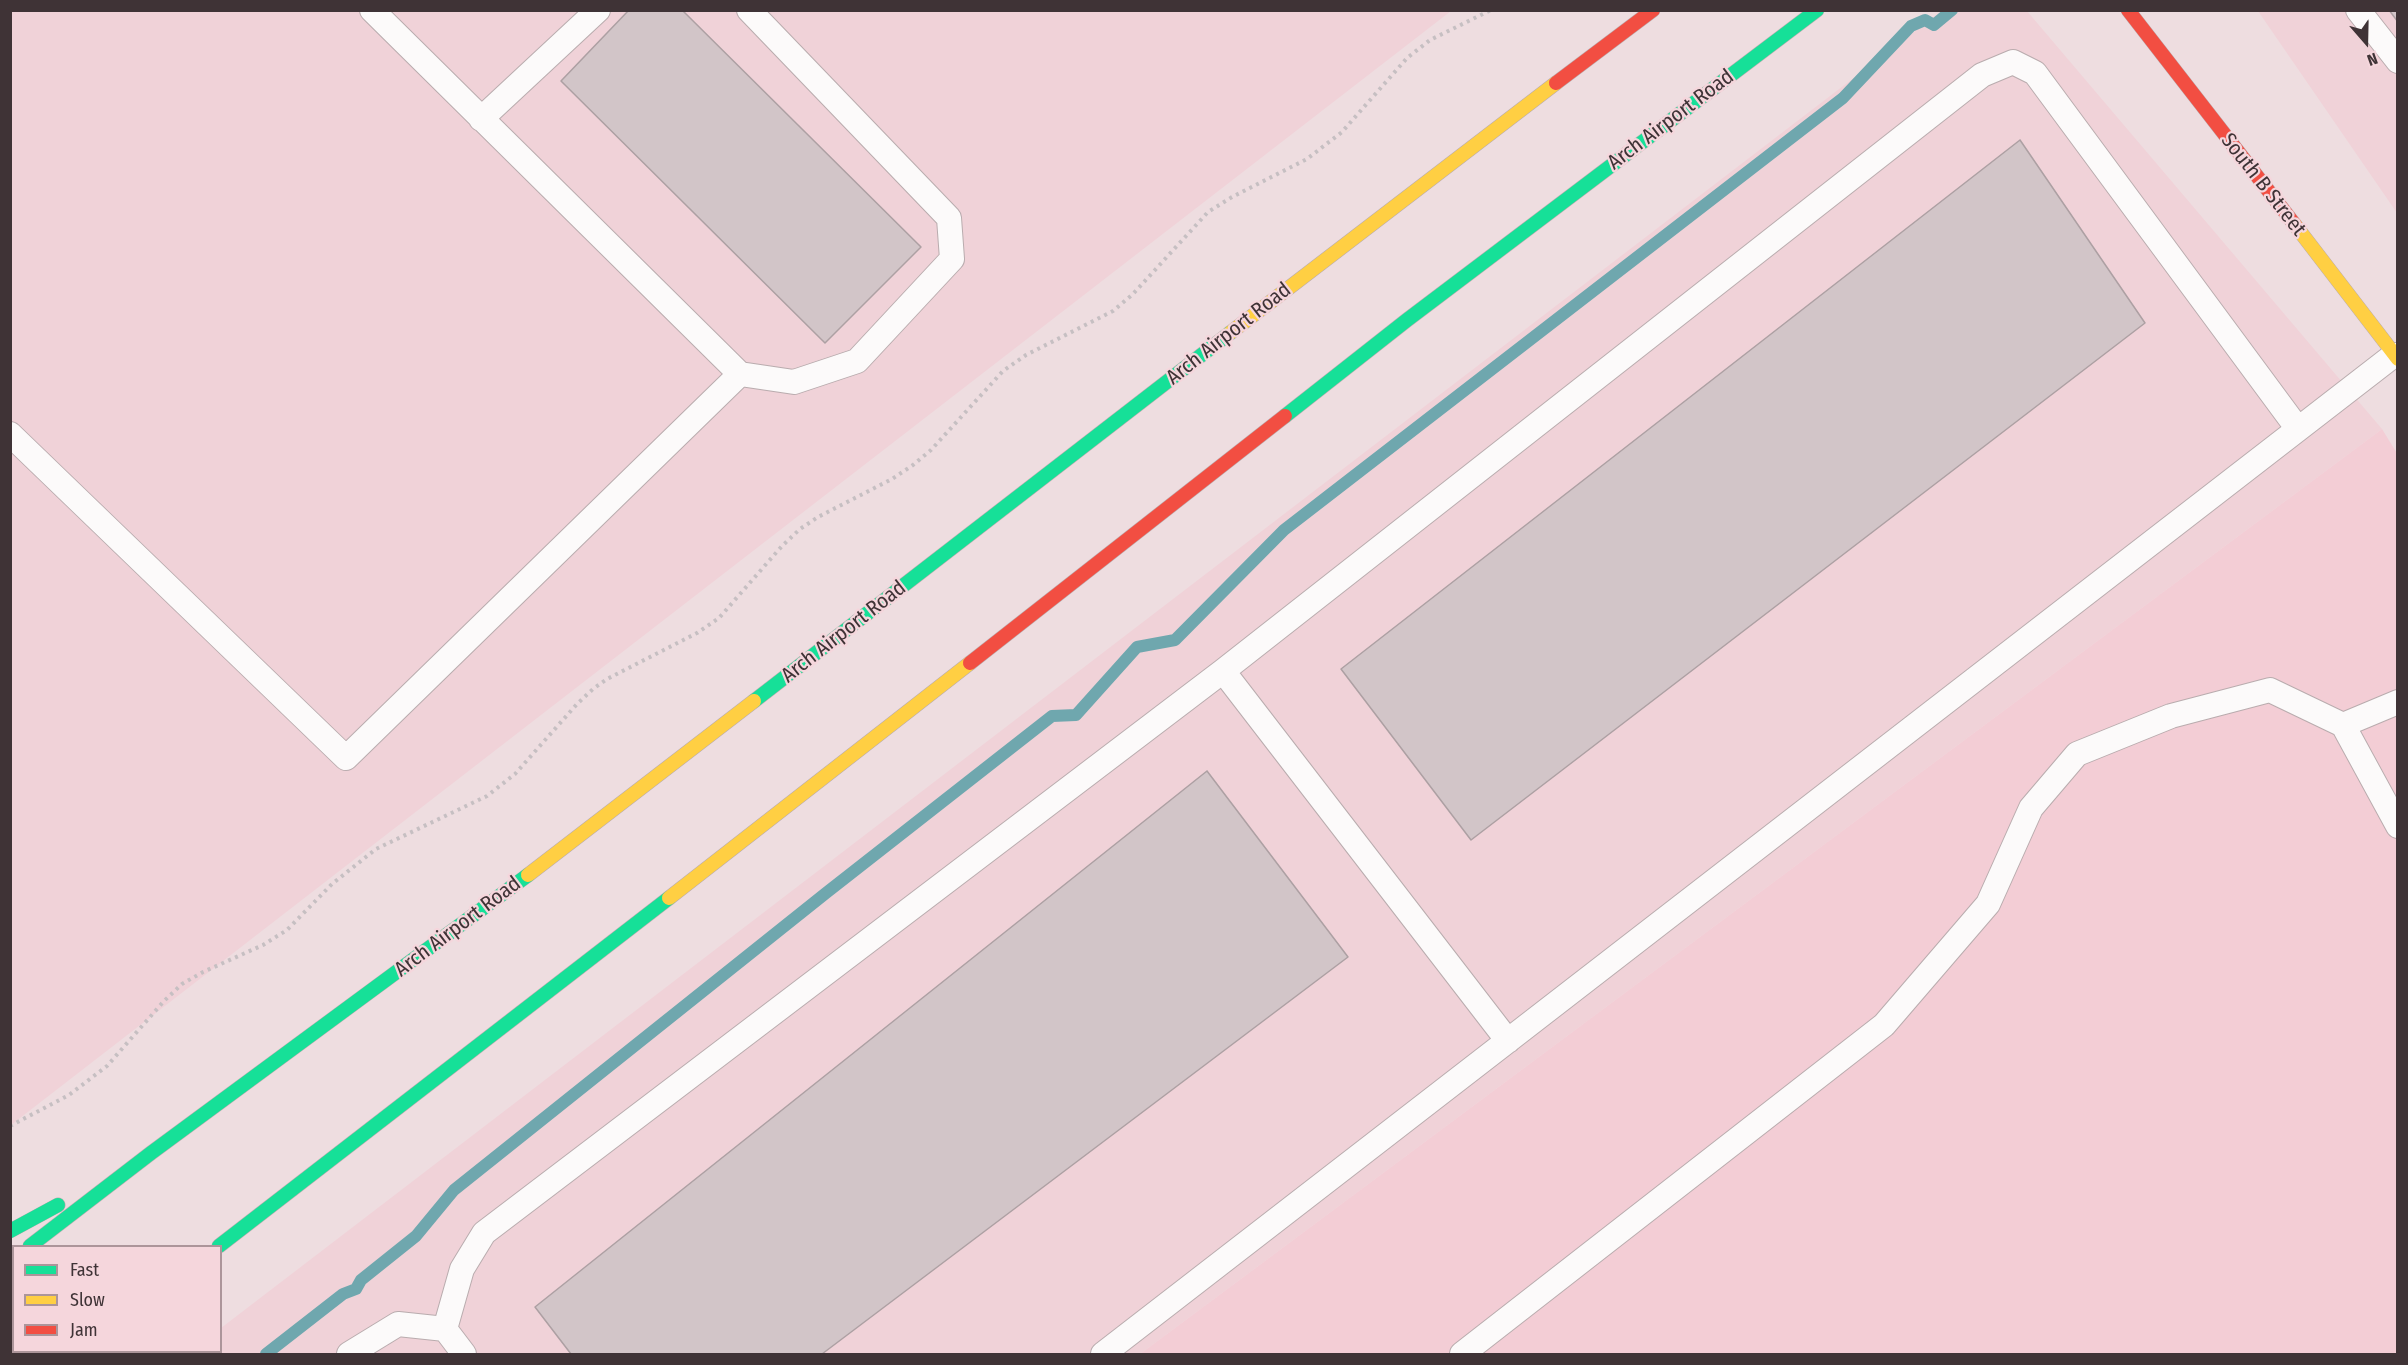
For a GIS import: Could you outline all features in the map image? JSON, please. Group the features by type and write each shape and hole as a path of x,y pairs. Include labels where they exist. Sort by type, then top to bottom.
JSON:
{"main road":[{"name":"Arch Airport Road","path":"31,1245 151,1153 579,837 1421,185 1653,10"},
{"name":"Arch Airport Road","path":"220,1245 810,789 1407,320 1816,10"},
{"name":"South B Street","path":"2128,10 2396,357"},
{"path":"10,1231 151,1153"}],"lane":[{"path":"372,10 740,374 794,382 857,361 952,259 949,218 749,10"},
{"path":"481,119 598,10"},
{"path":"2358,10 2397,61"},
{"path":"445,1329 462,1269 484,1233 1222,671 1982,75 2013,62 2035,74 2298,429"},
{"path":"1103,1354 2298,429 2396,357"},
{"path":"10,434 346,758 740,374"},
{"path":"1222,671 1508,1041"},
{"path":"1462,1354 1884,1025 1988,904 2031,808 2077,754 2171,716 2270,690 2343,725 2397,826"},
{"path":"2343,725 2397,702"},
{"path":"349,1354 398,1324 445,1329 464,1354"}],"path":[{"path":"10,1126 69,1095 107,1066 164,1001 182,984 263,945 287,930 332,884 376,849 487,796 502,785 593,689 697,633 719,618 782,546 800,529 818,517 892,479 913,465 931,450 1004,371 1026,355 1113,311 1133,294 1208,212 1232,196 1307,159 1342,132 1407,58 1430,40 1491,10"}],"shaded area":[{"path":"11,11 1451,11 11,1125"},
{"path":"1941,11 2027,11 2382,429 1140,1354 185,1354 222,1353 222,1327"},
{"path":"2258,11 2397,11 2397,213"},
{"path":"2382,429 2398,455 2397,1354 1140,1354"}],"building":[{"path":"629,10 682,10 921,247 825,343 561,81"},
{"path":"2389,10 2398,10 2398,22"},
{"path":"2020,140 2145,323 1471,840 1341,669"},
{"path":"1207,771 1348,957 822,1354 571,1354 535,1307"}],"waterway":[{"path":"266,1354 343,1294 356,1289 361,1280 416,1236 454,1190 826,893 1052,716 1076,715 1137,647 1175,640 1284,530 1843,98 1911,26 1925,20 1934,25 1952,10"}],"traffic: fast":[{"path":"1285,416 1407,320 1817,10"},
{"path":"754,701 1230,333"},
{"path":"31,1245 151,1153 528,875"},
{"path":"220,1245 669,898"},
{"path":"10,1231 58,1205"}],"traffic: slow":[{"path":"1230,333 1556,83"},
{"path":"2295,225 2398,359"},
{"path":"669,898 970,663"},
{"path":"528,875 754,701"}],"traffic: jam":[{"path":"1556,83 1653,10"},
{"path":"2128,10 2295,225"},
{"path":"970,663 1285,416"}]}
